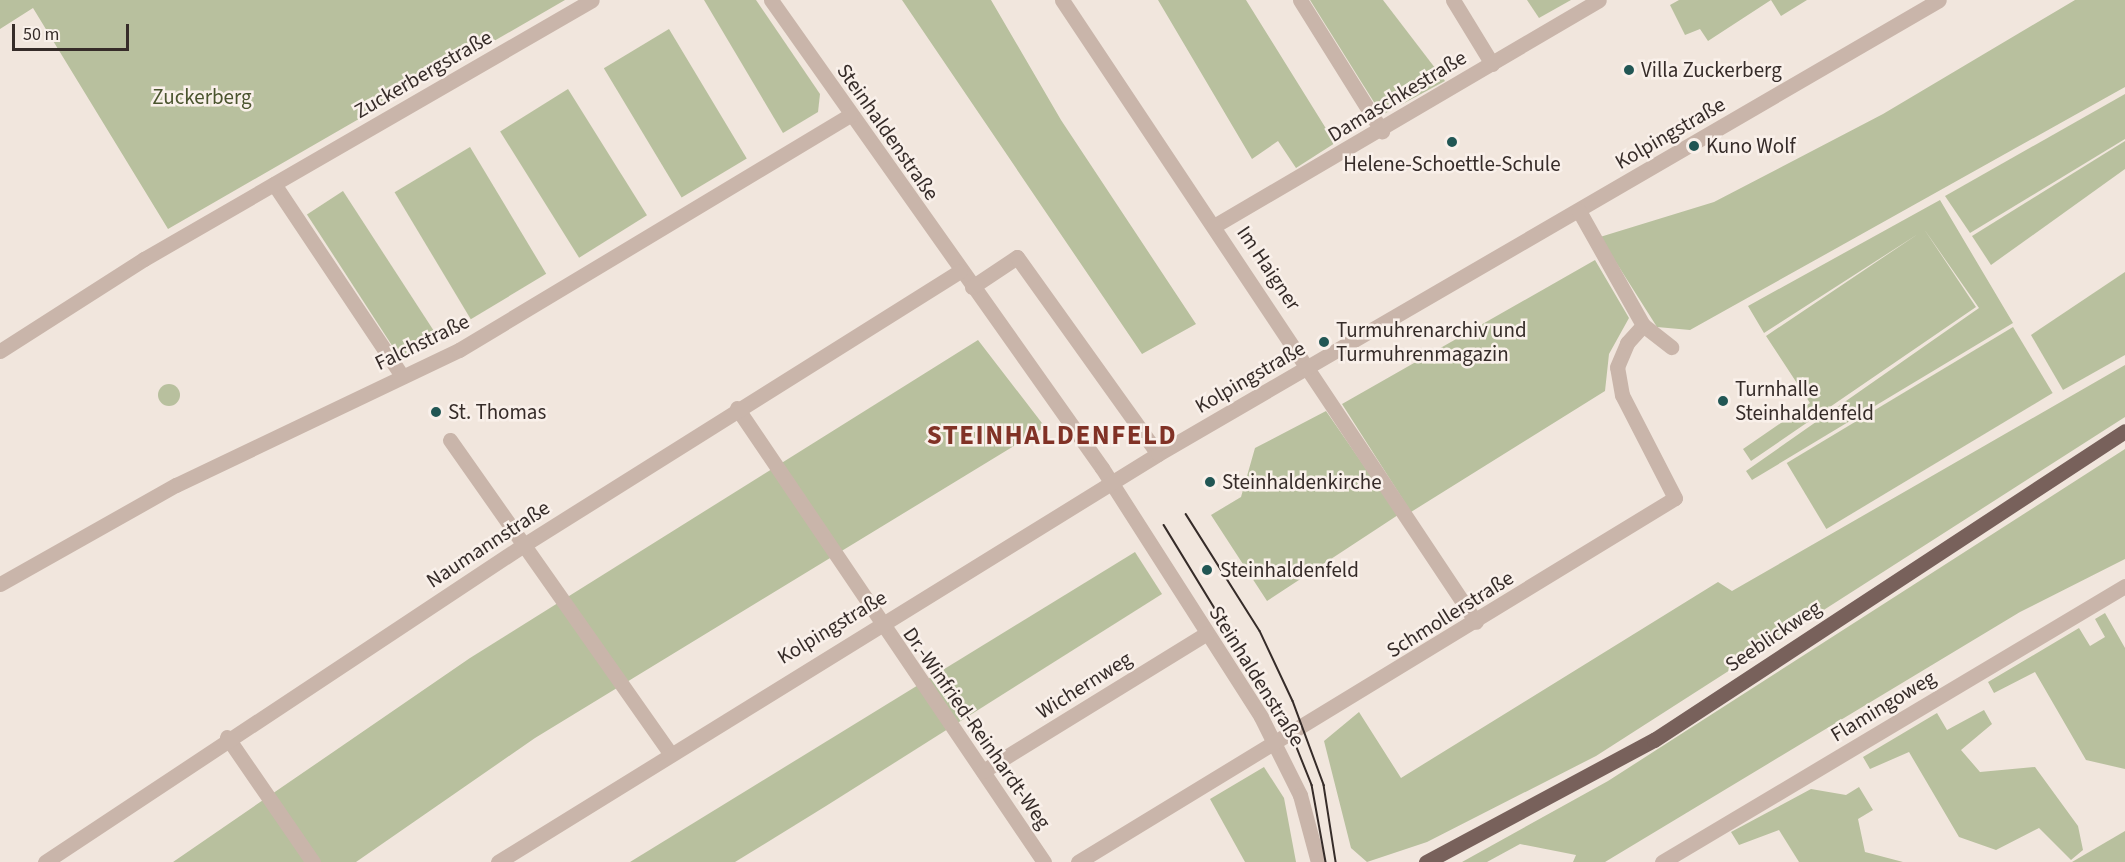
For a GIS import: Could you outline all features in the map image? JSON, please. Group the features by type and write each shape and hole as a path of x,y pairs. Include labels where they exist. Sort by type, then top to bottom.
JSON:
{"main road":[{"name":"Seeblickweg","path":"1430,861 1654,740 2125,431"}],"street":[{"name":"Zuckerbergstraße","path":"0,351 274,184 592,0"},
{"name":"Steinhaldenstraße","path":"771,0 960,271 1112,483 1277,744 1300,795 1318,862"},
{"name":"Im Haigner","path":"1062,0 1311,366 1476,622"},
{"path":"1300,0 1382,131"},
{"path":"1454,0 1492,64"},
{"name":"Damaschkestraße","path":"1214,226 1382,131 1599,0"},
{"name":"Kolpingstraße","path":"498,862 669,752 1158,454 1940,0"},
{"name":"Falchstraße","path":"0,584 176,485 459,350 850,115"},
{"path":"274,184 402,376"},
{"path":"1579,211 1643,325 1671,347"},
{"path":"972,287 1017,257 1158,454"},
{"name":"Naumannstraße","path":"45,862 227,737 522,546 737,408 960,271"},
{"name":"Schmollerstraße","path":"1078,862 1277,744 1675,498 1622,395 1617,367 1627,343 1643,325"},
{"name":"Dr.-Winfried-Reinhardt-Weg","path":"737,408 879,623 1044,862"},
{"path":"450,440 522,546 669,752"},
{"name":"Flamingoweg","path":"1662,862 2125,586"},
{"name":"Wichernweg","path":"983,771 1206,634"},
{"path":"227,737 313,862"}],"green space":[{"name":"Zuckerberg","path":"0,0 565,0 168,229 33,8 0,29"},
{"path":"704,0 756,0 820,94 818,112 783,133"},
{"path":"902,0 991,0 1061,120 1196,324 1142,354"},
{"path":"1158,0 1246,0 1335,143 1296,168 1278,141 1252,159"},
{"path":"1310,0 1383,0 1445,81 1382,115"},
{"path":"1527,0 1571,0 1539,18"},
{"path":"1679,0 1771,0 1708,41 1700,29 1685,35 1670,5"},
{"path":"1771,0 1807,0 1781,16"},
{"path":"2075,0 2125,0 2125,87 1690,330 1657,327 1600,237 1714,202 1883,114"},
{"path":"669,29 747,158 682,198 604,68"},
{"path":"568,89 647,215 579,258 500,131"},
{"path":"2125,94 2125,139 1970,233 1945,196"},
{"path":"2125,141 2125,169 1991,265 1972,236"},
{"path":"470,147 546,274 471,319 395,192"},
{"path":"343,191 437,335 401,359 307,214"},
{"path":"1940,200 2013,323 1752,480 1746,471 1979,308 1924,229 1976,307 1751,461 1743,449 1810,403 1766,336 1918,234 1764,333 1748,306"},
{"path":"1595,260 1629,318 1609,354 1605,391 1411,512 1342,404"},
{"path":"2125,272 2125,355 2063,390 2031,335"},
{"path":"2013,327 2053,393 1826,529 1787,463"},
{"path":"978,340 1045,427 535,738 356,862 173,862 470,658"},
{"path":"2125,365 2125,417 1596,756 1427,842 1367,862 1351,848 1324,741 1359,712 1401,778 1718,582 1732,591"},
{"path":"169,384 177,387 180,395 177,403 169,406 161,403 158,395 161,387"},
{"path":"1326,411 1398,515 1267,601 1211,515 1241,497 1255,448"},
{"path":"2125,449 2125,559 2020,612 1605,862 1573,862 1576,855 1520,844 1487,862 1462,862 1608,781"},
{"path":"1135,552 1162,594 735,862 630,862"},
{"path":"2105,613 2125,648 2125,769 2086,760 2035,672 1994,693 1988,682 2079,628 2090,646 2105,637 2095,619"},
{"path":"1984,710 1992,724 1961,750 1980,772 2035,767 2078,826 2083,850 2071,860 2039,828 1996,850 1959,837 1909,752 1870,769 1863,757 1937,713 1947,730"},
{"path":"1264,767 1284,798 1296,862 1245,862 1210,799"},
{"path":"1859,787 1873,810 1858,819 1865,852 1903,862 1799,862 1779,830 1739,845 1731,832 1811,789 1846,795"},
{"path":"2125,831 2125,862 2072,862"}],"tram line":[{"path":"1186,514 1260,631 1293,701 1324,785 1336,862"},
{"path":"1164,525 1292,735 1312,785 1326,862"}],"place":[{"name":"Villa Zuckerberg","path":"1629,70"},
{"name":"Helene-Schoettle-Schule","path":"1452,142"},
{"name":"Kuno Wolf","path":"1694,146"},
{"name":"Turmuhrenarchiv und Turmuhrenmagazin","path":"1324,342"},
{"name":"Turnhalle Steinhaldenfeld","path":"1723,401"},
{"name":"St. Thomas","path":"436,412"},
{"name":"Steinhaldenkirche","path":"1210,482"},
{"name":"Steinhaldenfeld","path":"1207,570"}],"district":[{"name":"STEINHALDENFELD","path":"1052,436"}]}
